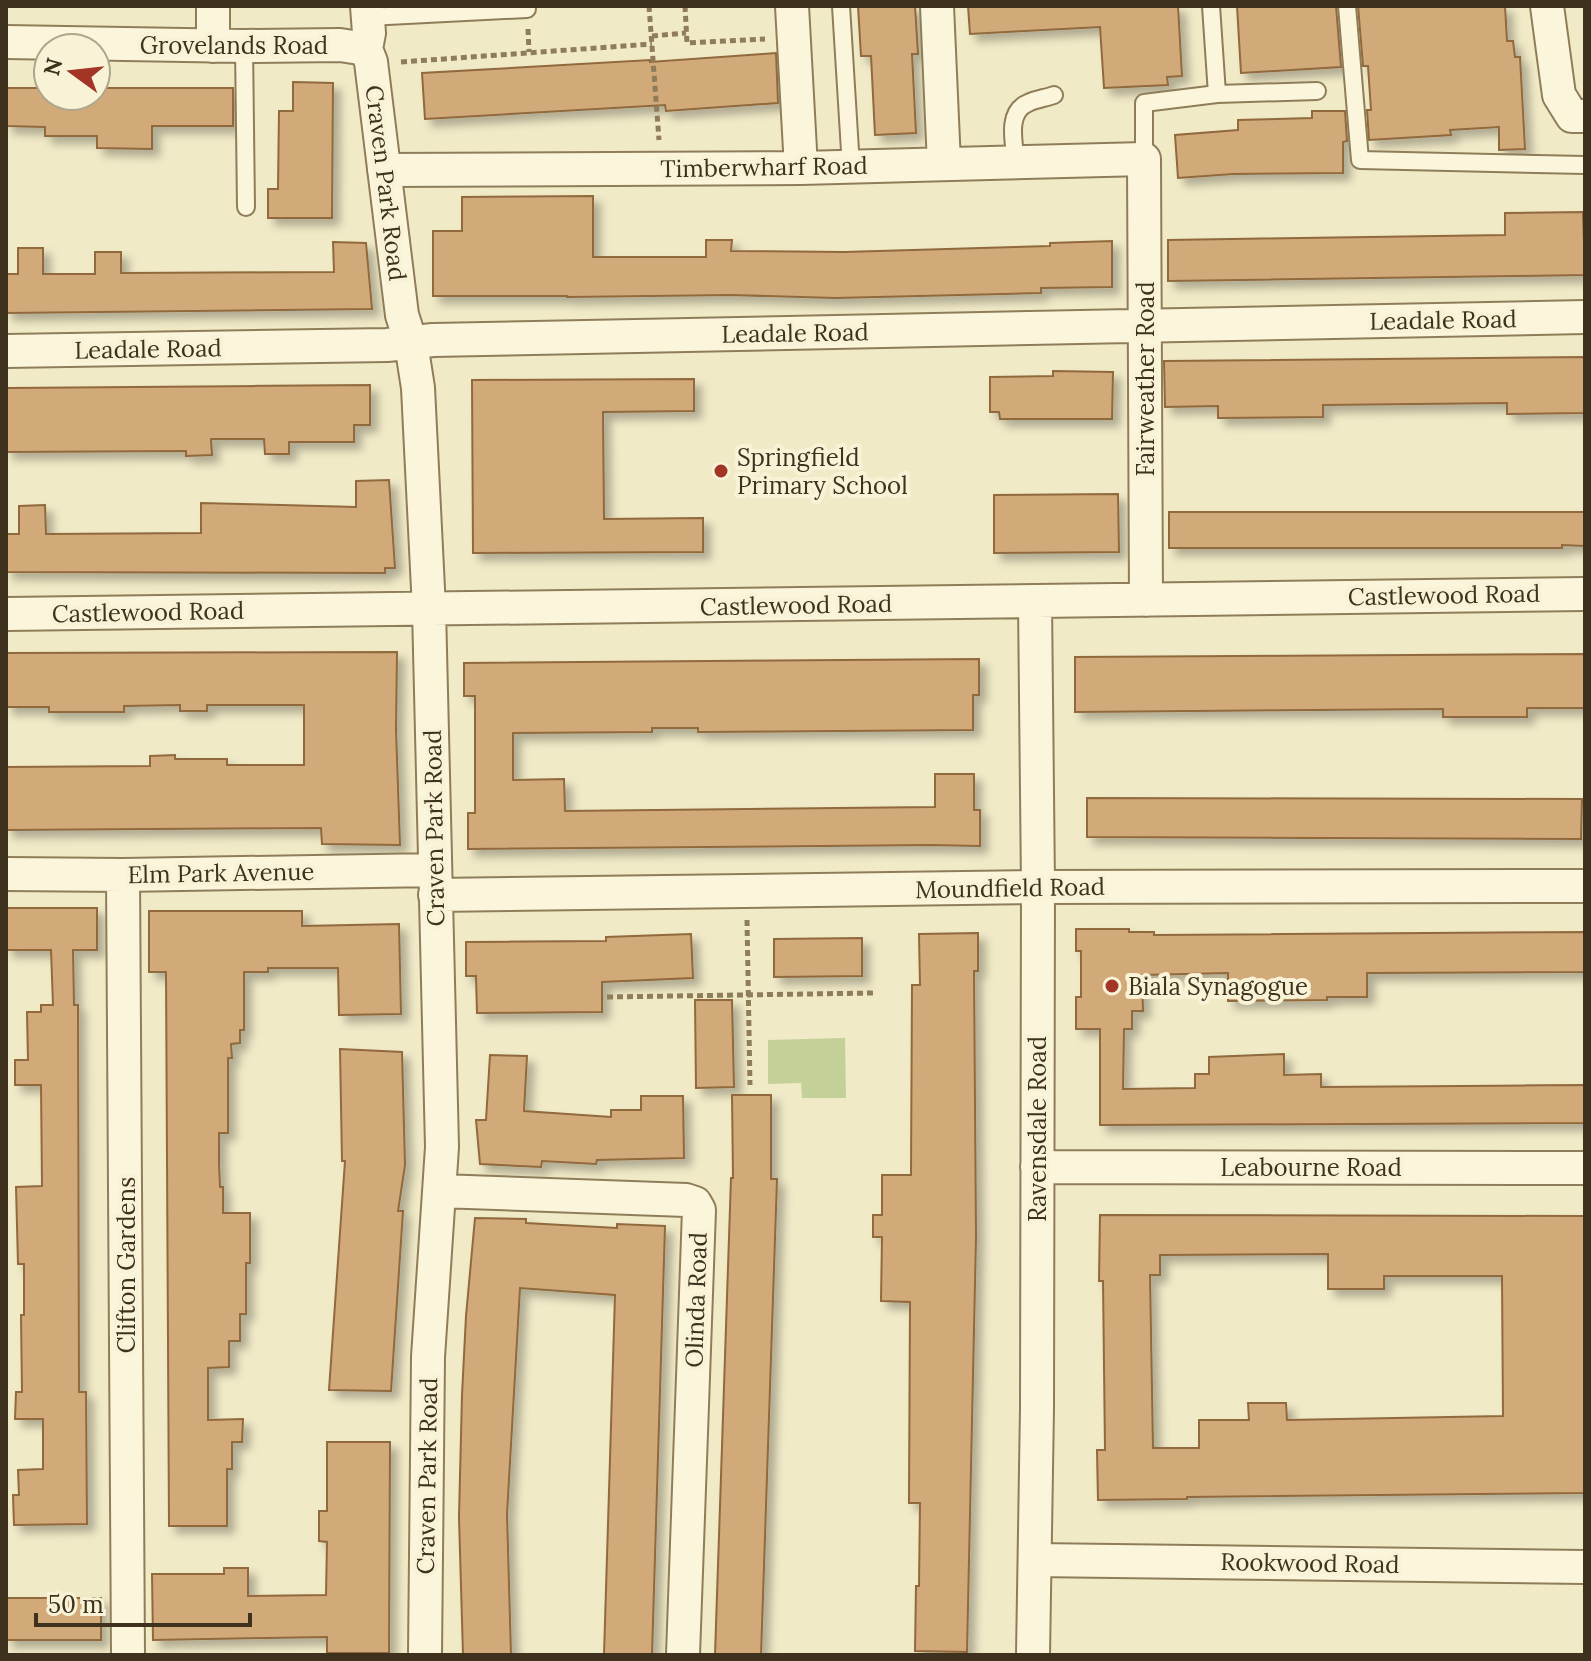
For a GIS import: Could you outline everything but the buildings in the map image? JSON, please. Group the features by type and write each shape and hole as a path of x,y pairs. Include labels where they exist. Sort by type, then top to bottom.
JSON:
{"street":[{"path":"213,6 229,46"},
{"path":"792,6 801,168"},
{"path":"937,6 944,164"},
{"path":"1547,6 1559,95 1572,116 1585,116"},
{"name":"Craven Park Road","path":"368,11 366,49 371,62 402,315 411,343 418,388 429,609 442,1147 428,1357 425,1655"},
{"name":"Grovelands Road","path":"6,42 340,45 366,49"},
{"name":"Timberwharf Road","path":"384,170 801,168 1144,159"},
{"name":"Fairweather Road","path":"1144,159 1146,600"},
{"name":"Leadale Road","path":"6,351 1585,317"},
{"name":"Castlewood Road","path":"6,614 1585,594"},
{"name":"Ravensdale Road","path":"1033,1655 1038,887 1035,602"},
{"name":"Elm Park Avenue","path":"6,874 435,883"},
{"name":"Clifton Gardens","path":"123,875 128,1655"},
{"name":"Moundfield Road","path":"435,883 746,891 1585,886"},
{"name":"Leabourne Road","path":"1037,1167 1585,1168"},
{"name":"Olinda Road","path":"440,1191 686,1200 695,1203 699,1210 683,1655"},
{"name":"Rookwood Road","path":"1035,1560 1585,1567"}],"lane":[{"path":"841,6 851,167"},
{"path":"1211,6 1217,94"},
{"path":"1347,6 1360,160 1585,165"},
{"path":"368,11 527,9"},
{"path":"229,46 246,207"},
{"path":"1144,159 1144,103 1217,94 1317,91"},
{"path":"1016,162 1015,114 1026,103 1054,95"}],"path":[{"path":"649,6 661,169"},
{"path":"685,6 687,43 770,38"},
{"path":"652,36 686,33"},
{"path":"400,62 652,44"},
{"path":"746,891 750,1085"},
{"path":"607,997 873,993"}],"green space":[{"path":"845,1038 846,1098 802,1098 801,1083 768,1084 768,1040"}],"place":[{"name":"Springfield Primary School","path":"721,471"},
{"name":"Biala Synagogue","path":"1112,986"}]}
